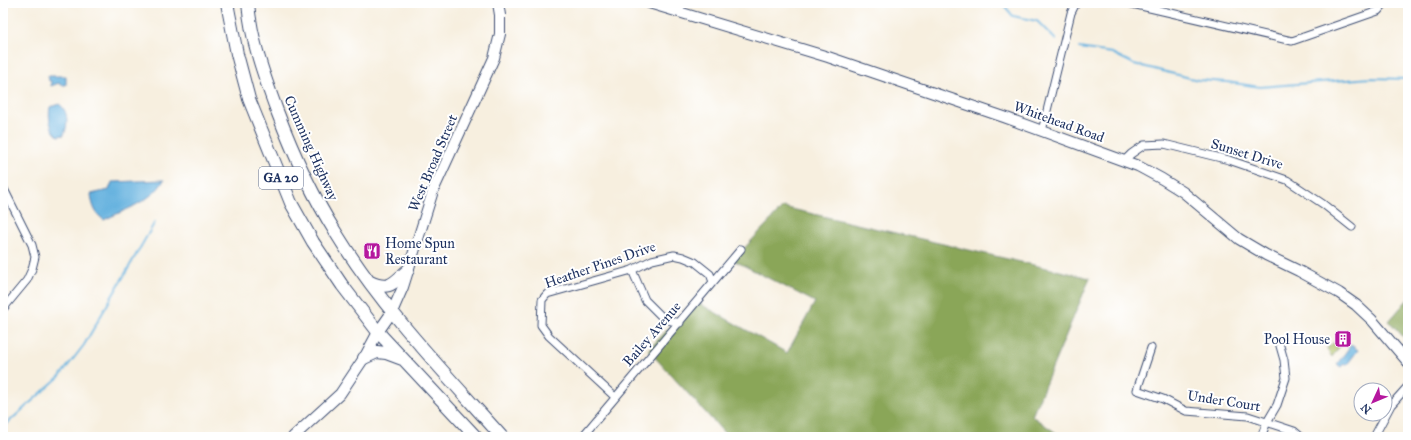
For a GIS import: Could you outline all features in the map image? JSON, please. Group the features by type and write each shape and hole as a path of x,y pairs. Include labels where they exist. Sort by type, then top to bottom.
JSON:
{"highway":[{"name":"GA 20","path":"227,3 237,54 249,99 291,203 342,285 378,332 476,437"},
{"name":"Cumming Highway","path":"248,3 254,39 264,78 308,185 335,233 392,312 502,437"},
{"path":"370,282 381,286 386,286 394,282 408,270"},
{"path":"364,358 377,352 395,356 406,361"}],"street":[{"name":"West Broad Street","path":"293,437 340,394 392,312 403,287 433,191 494,58 500,34 500,15 498,3"},
{"name":"Whitehead Road","path":"649,3 828,58 1042,130 1125,160 1162,179 1183,192 1239,239 1266,255 1339,293 1372,320 1408,362"},
{"path":"1042,130 1072,13 1076,3"},
{"path":"1128,3 1292,41 1378,11 1385,3"},
{"name":"Sunset Drive","path":"1125,160 1144,145 1164,144 1229,160 1287,180 1323,204 1352,227"},
{"path":"3,187 32,245 35,257 27,280 3,309"},
{"name":"Bailey Avenue","path":"582,437 680,323 741,249"},
{"name":"Heather Pines Drive","path":"615,397 549,336 541,325 542,300 547,294 632,270 652,260 674,255 695,262 710,274 713,282"},
{"path":"632,270 645,300 664,319 680,323"},
{"path":"1261,437 1277,404 1286,378 1284,360 1280,346"},
{"name":"Under Court","path":"1151,348 1137,390 1163,399 1186,410 1248,416 1294,431 1301,437"},
{"path":"1374,437 1391,405 1408,386"}],"green space":[{"path":"783,207 1090,278 1032,416 1062,437 728,437 648,350 695,301 787,353 815,302 733,260"},
{"path":"1408,299 1408,342 1389,321"},
{"path":"1336,341 1340,346 1332,357 1327,348"}],"water":[{"path":"48,76 66,76 66,85 60,85 59,83 51,86 51,81 49,81"},
{"path":"59,104 65,110 67,123 64,135 58,136 51,127 49,115 50,107"},
{"path":"164,180 153,194 137,204 104,220 98,215 93,205 91,194 109,190 112,182"},
{"path":"1351,345 1358,350 1346,366 1344,364 1341,367 1337,364"}],"waterway":[{"path":"1002,3 1013,16 1037,21 1056,40"},
{"path":"1079,48 1112,53 1134,64 1198,80 1227,82 1260,87 1371,78 1408,79"},
{"path":"3,427 60,376 84,345 155,222"}],"place":[{"name":"Home Spun Restaurant","path":"372,251"},
{"name":"Pool House","path":"1343,339"}]}
